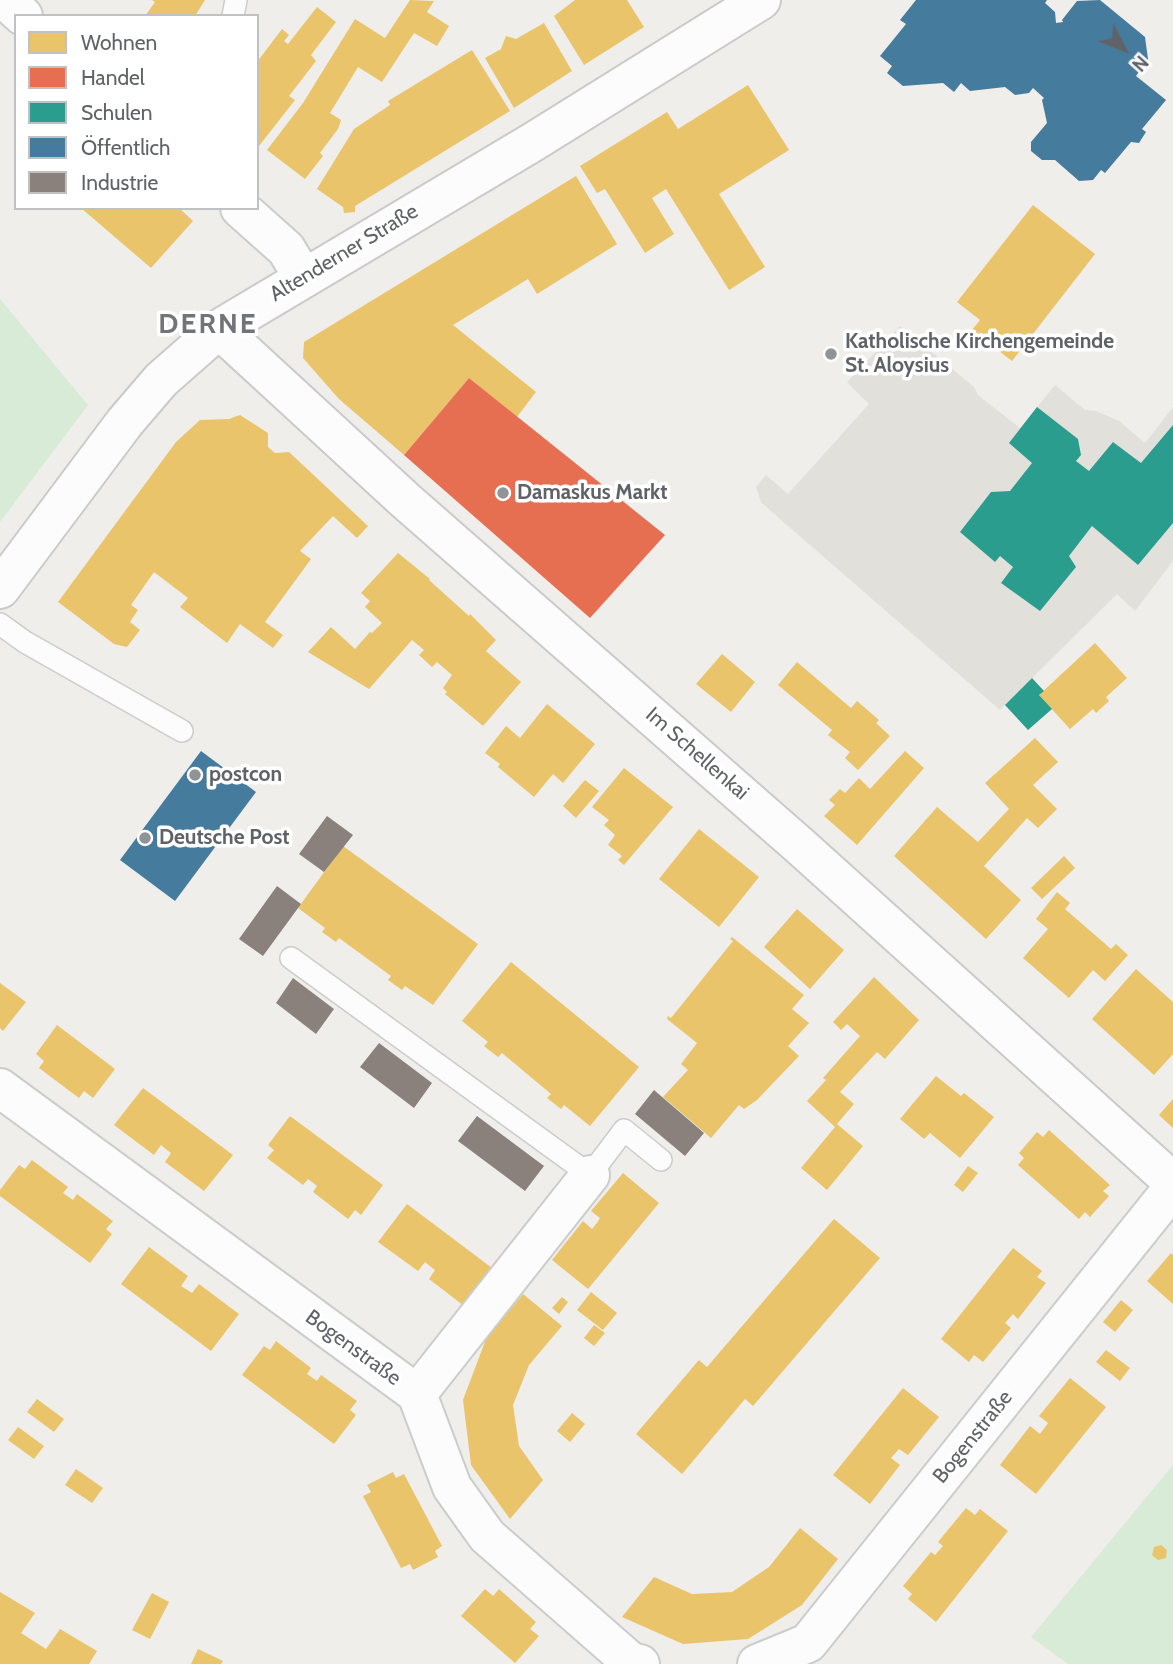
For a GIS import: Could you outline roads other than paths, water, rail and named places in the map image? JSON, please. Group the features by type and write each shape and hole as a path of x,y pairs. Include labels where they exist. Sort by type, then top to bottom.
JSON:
{"street":[{"path":"5,0 21,14"},
{"name":"Altenderner Straße","path":"0,589 125,422 161,380 219,329 533,142 761,0"},
{"path":"242,210 286,249 303,277"},
{"name":"Im Schellenkai","path":"219,329 406,501 736,789 1173,1182"},
{"name":"Bogenstraße","path":"0,1087 416,1394 452,1487 487,1536 631,1662 640,1664"},
{"path":"416,1394 590,1175"},
{"name":"Bogenstraße","path":"757,1664 808,1643 1173,1188"}],"lane":[{"path":"0,624 25,642 182,731"},
{"path":"291,958 590,1175 624,1130 661,1160"}],"place":[{"name":"Katholische Kirchengemeinde St. Aloysius","path":"831,354"},
{"name":"Damaskus Markt","path":"503,493"},
{"name":"postcon","path":"195,775"},
{"name":"Deutsche Post","path":"145,838"}],"district":[{"name":"DERNE","path":"208,325"}]}
